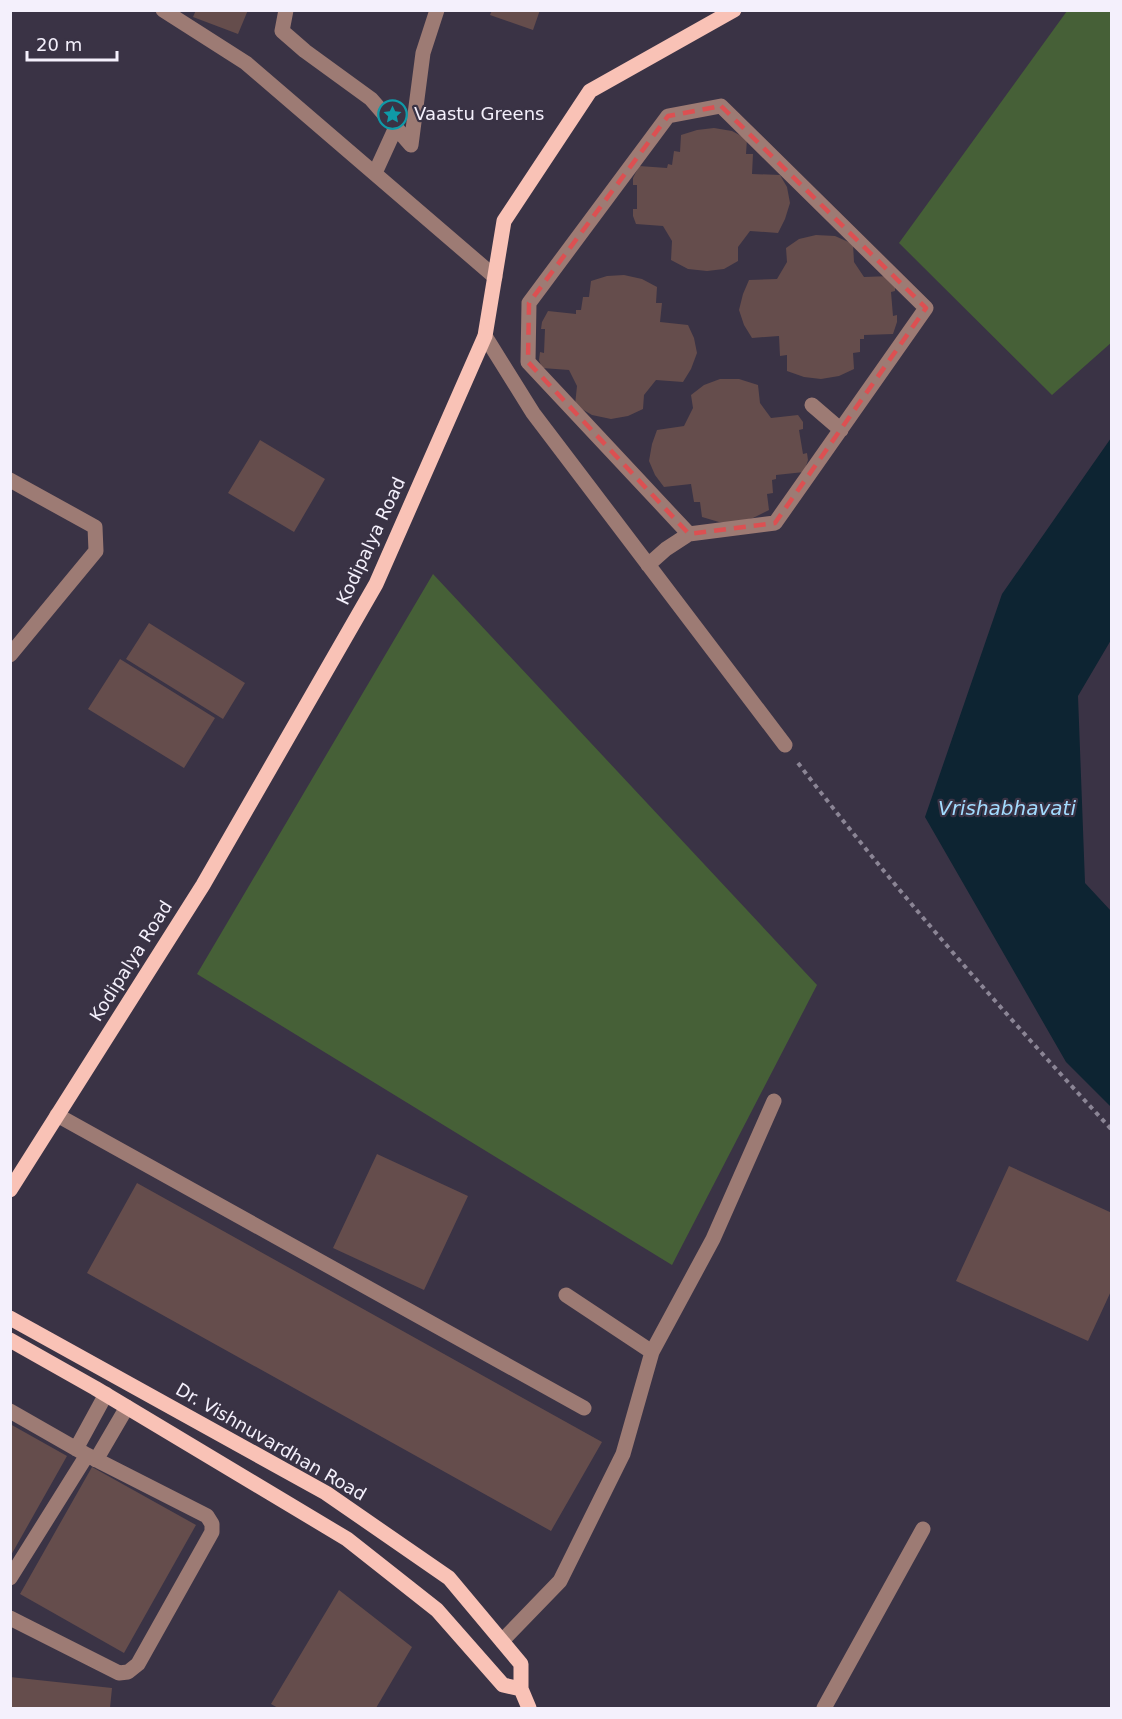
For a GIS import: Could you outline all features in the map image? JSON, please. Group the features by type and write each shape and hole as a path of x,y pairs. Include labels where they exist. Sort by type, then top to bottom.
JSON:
{"main road":[{"name":"Kodipalya Road","path":"10,1191 202,885 376,584 485,336 504,221 590,91 734,10"},
{"name":"Dr. Vishnuvardhan Road","path":"10,1318 326,1493 449,1578 520,1664 521,1689 529,1708"},
{"path":"10,1340 106,1394 347,1539 436,1610 504,1684 521,1689"}],"street":[{"path":"163,10 246,63 495,277"},
{"path":"286,10 282,31 305,51 371,99 411,145 423,53 437,10"},
{"path":"648,565 666,549 689,534 775,523 926,308 721,106 668,116 529,303 528,362 689,534"},
{"path":"375,173 396,127"},
{"path":"485,336 533,413 785,746"},
{"path":"812,405 841,430"},
{"path":"10,480 95,527 96,551 10,655"},
{"path":"502,1641 560,1581 624,1454 652,1352 713,1239 774,1101"},
{"path":"57,1115 584,1408"},
{"path":"566,1295 652,1352"},
{"path":"86,1455 106,1394"},
{"path":"10,1578 86,1455 127,1407"},
{"path":"10,1411 86,1455 207,1516 212,1524 212,1532 138,1664 128,1672 119,1673 10,1618"},
{"path":"824,1708 923,1528"}],"path":[{"path":"785,746 846,825 939,938 1112,1130"}],"highlighted area":[{"path":"721,106 926,308 775,523 689,534 528,362 529,303 668,116"}],"green space":[{"path":"1067,11 1111,11 1112,342 1052,395 899,243"},
{"path":"433,574 817,985 672,1265 197,974"}],"water":[{"name":"Vrishabhavati","path":"1111,438 1111,640 1078,696 1085,883 1111,911 1111,1107 1066,1062 925,817 1002,594"}],"building":[{"path":"196,10 248,10 238,34 193,17"},
{"path":"492,10 540,10 533,30 490,15"},
{"path":"714,128 732,131 747,139 746,154 753,154 752,174 780,175 787,187 790,203 778,233 750,231 738,247 738,261 724,269 707,271 688,269 671,260 672,241 663,226 636,224 633,209 637,209 637,185 633,185 633,178 639,166 667,168 668,164 672,165 674,151 680,152 681,135"},
{"path":"816,235 835,236 853,244 854,262 864,277 891,276 895,285 895,291 891,292 893,316 897,315 893,334 864,335 864,339 860,339 860,352 853,353 854,369 839,376 821,379 804,377 787,371 787,355 780,356 779,336 752,338 739,310 749,280 777,279 787,262 786,248 799,239"},
{"path":"624,275 642,279 657,287 656,303 662,303 660,322 688,325 697,353 683,382 656,380 644,395 643,409 628,416 611,419 592,415 575,405 577,386 569,370 542,368 539,360 540,352 544,353 545,329 541,329 548,311 576,314 576,310 581,310 583,297 589,297 591,281 607,276"},
{"path":"720,379 739,379 758,385 760,403 771,418 798,415 803,422 803,429 799,430 803,454 807,453 808,460 804,472 776,475 776,479 772,480 773,493 767,494 769,510 753,518 737,522 719,522 702,517 700,502 694,502 691,484 664,487 649,461 657,430 684,426 693,408 691,395 704,385"},
{"path":"260,440 325,479 294,532 228,493"},
{"path":"149,623 245,683 223,719 126,659"},
{"path":"120,659 215,718 184,768 88,709"},
{"path":"377,1154 468,1196 424,1290 333,1248"},
{"path":"1009,1166 1112,1213 1112,1289 1088,1341 956,1281"},
{"path":"137,1183 602,1442 551,1531 87,1273"},
{"path":"10,1424 67,1456 10,1557"},
{"path":"92,1467 196,1525 124,1653 20,1594"},
{"path":"339,1590 412,1647 376,1708 278,1708 271,1704"},
{"path":"10,1677 112,1688 110,1708 10,1708"}],"place":[{"name":"Vaastu Greens","path":"393,114"}]}
